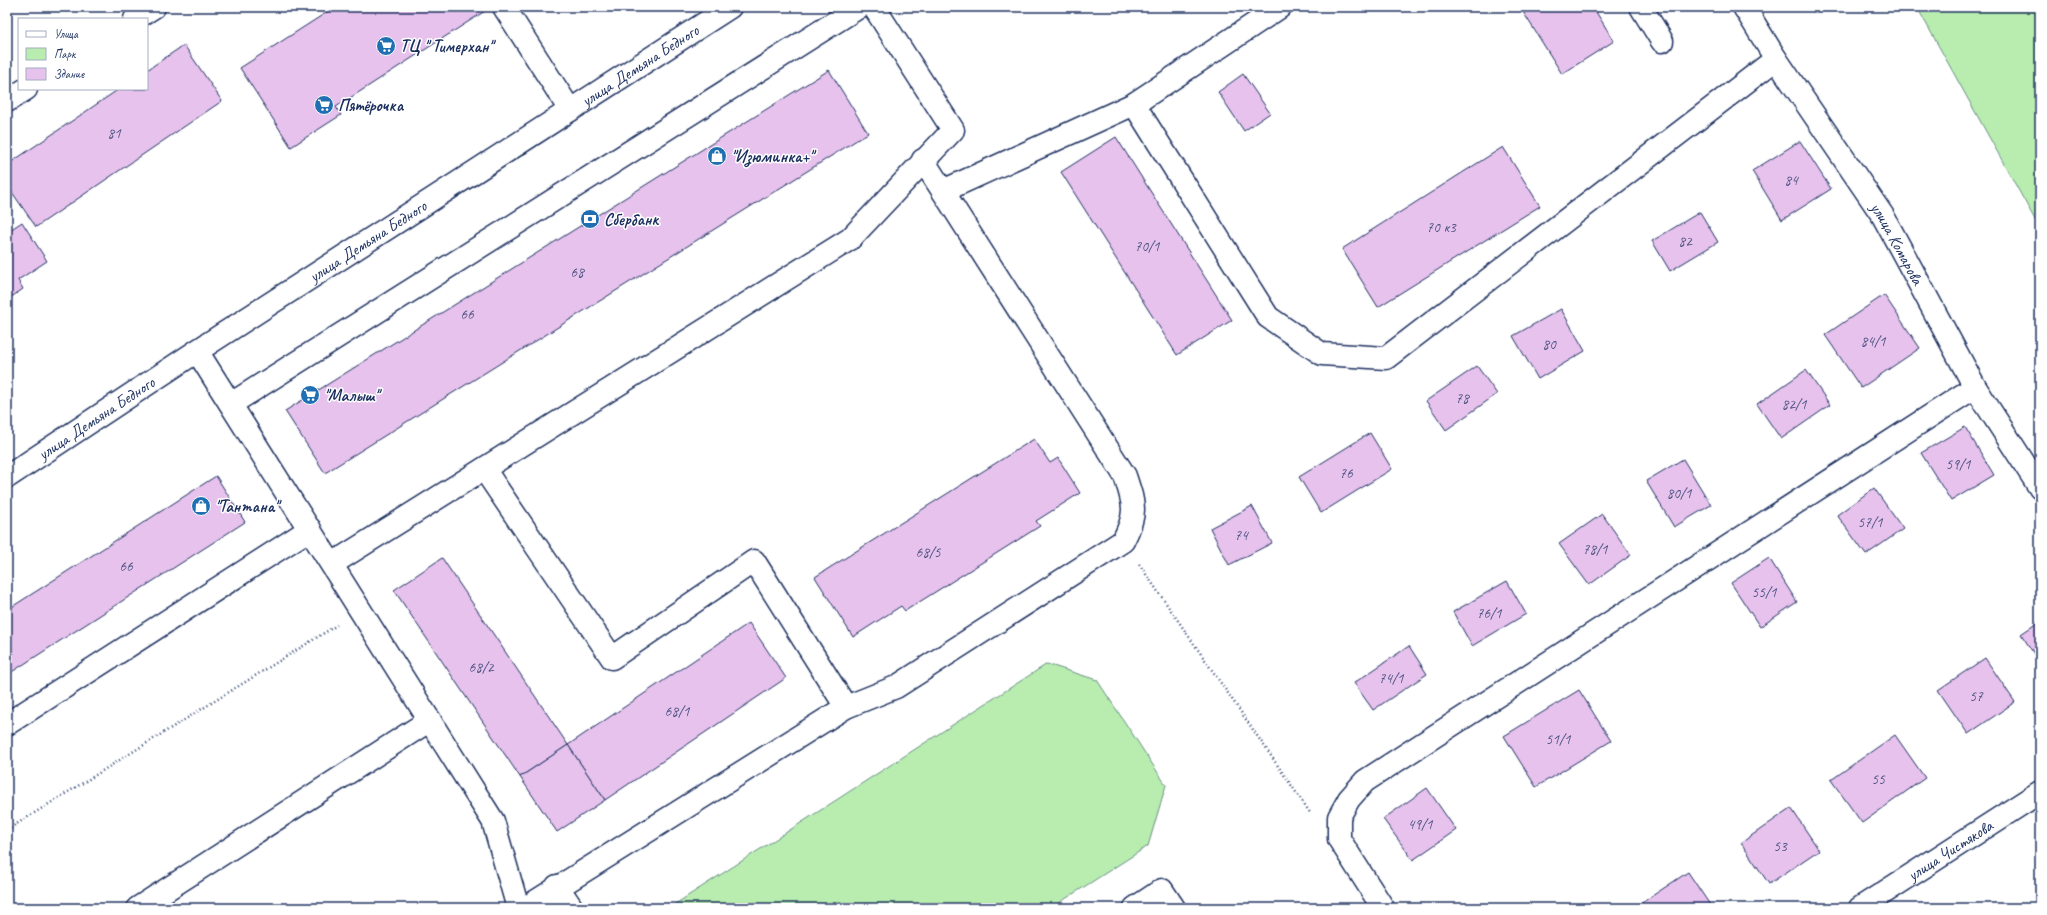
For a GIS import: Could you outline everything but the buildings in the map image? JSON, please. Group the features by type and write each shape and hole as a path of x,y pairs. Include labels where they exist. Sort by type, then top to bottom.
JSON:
{"street":[{"path":"137,18 154,7"},
{"path":"504,7 570,110"},
{"name":"улица Демьяна Бедного","path":"7,477 197,351 730,7"},
{"path":"231,404 859,7"},
{"path":"332,564 850,239 923,160 953,130 874,7"},
{"path":"944,191 1134,104 1280,7"},
{"path":"1641,7 1662,41"},
{"name":"улица Комарова","path":"1744,7 1776,59 1883,216 1975,387 2040,488"},
{"path":"1134,104 1268,317 1322,354 1386,358 1776,59"},
{"path":"7,101 24,90"},
{"path":"525,908 846,707 896,687 1124,541 1131,526 1134,504 1125,476 923,160"},
{"path":"197,351 493,821 518,908"},
{"path":"1383,908 1339,839 1339,817 1349,799 1366,781 1975,387"},
{"path":"484,469 612,658 754,561 846,707"},
{"path":"7,724 310,529"},
{"path":"138,908 430,720"},
{"name":"улица Чистякова","path":"1869,906 2040,792"},
{"path":"558,886 572,908"},
{"path":"1135,908 1162,890 1174,908"}],"path":[{"path":"1124,541 1318,824 1339,839"},
{"path":"7,830 361,610"}],"green space":[{"path":"1917,7 2040,7 2040,348 2036,339 2039,227"},
{"path":"1047,664 1097,680 1166,785 1148,846 1051,908 669,908"}],"place":[{"name":"ТЦ \" Тимерхан\"","path":"386,46"},
{"name":"Пятёрочка","path":"324,105"},
{"name":"\"Изюминка+\"","path":"717,156"},
{"name":"Сбербанк","path":"590,219"},
{"name":"\"Малыш\"","path":"310,395"},
{"name":"\"Тантана\"","path":"201,506"}]}
